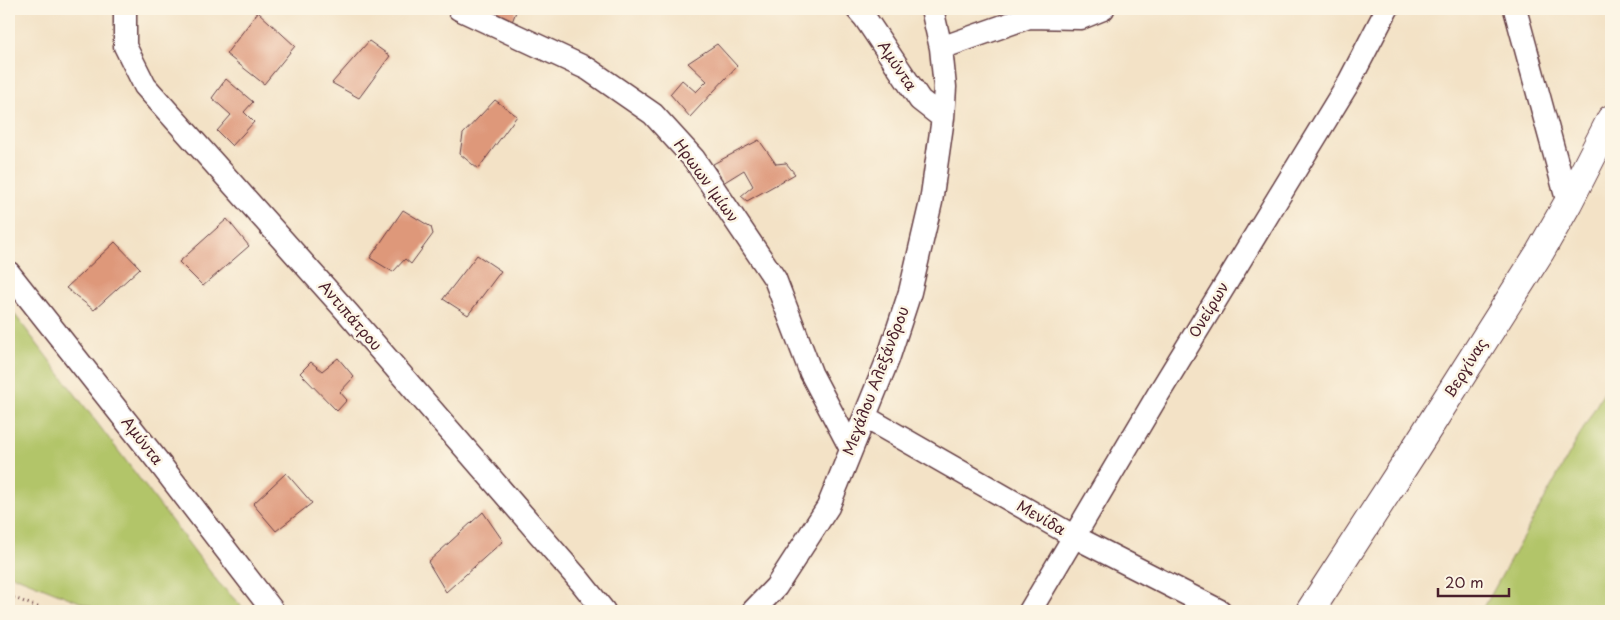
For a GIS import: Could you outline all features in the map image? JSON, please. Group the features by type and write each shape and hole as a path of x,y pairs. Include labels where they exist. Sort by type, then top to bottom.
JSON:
{"street":[{"name":"Αντιπάτρου","path":"126,9 125,46 145,86 346,312 604,611"},
{"name":"Ηρωων Ιμίων","path":"459,9 588,69 653,114 694,159 775,279 811,373 851,449"},
{"name":"Αμύντα","path":"858,9 866,18 920,100 943,118"},
{"name":"Μεγάλου Αλεξάνδρου","path":"753,611 776,587 828,507 888,359 910,292 931,202 946,87 941,48 932,9"},
{"path":"941,48 1028,18 1081,18 1102,9"},
{"name":"Ονείρων","path":"1030,611 1159,392 1349,82 1387,9"},
{"path":"1515,9 1568,203"},
{"name":"Βεργίνας","path":"1310,611 1522,281 1568,203 1611,119"},
{"name":"Αμύντα","path":"9,273 273,611"},
{"name":"Μενίδα","path":"865,417 1075,537 1220,611"}],"path":[{"path":"9,596 48,611"}],"green space":[{"path":"9,307 218,582 246,611 102,611 9,574"},
{"path":"1611,379 1611,611 1482,611"}],"building":[{"path":"9,9 16,9 9,16"},
{"path":"478,9 517,9 512,22"},
{"path":"258,12 295,46 264,84 226,54"},
{"path":"369,41 390,56 359,98 332,83"},
{"path":"717,44 737,66 690,117 670,94 682,80 696,92 707,81 688,63"},
{"path":"226,79 253,102 244,112 254,122 232,146 217,131 231,115 212,98"},
{"path":"495,100 517,116 478,169 460,154 463,134"},
{"path":"759,140 776,164 786,163 795,174 747,201 741,196 753,186 744,170 723,183 713,164"},
{"path":"403,210 431,227 433,234 411,264 405,259 393,272 370,258"},
{"path":"227,219 249,246 203,286 179,262"},
{"path":"115,242 140,268 94,310 66,288"},
{"path":"477,255 501,271 468,315 443,299"},
{"path":"338,358 354,377 340,392 347,400 337,411 300,373 311,362 322,371"},
{"path":"286,473 312,503 276,531 253,504"},
{"path":"483,512 503,541 446,592 428,562"}]}
